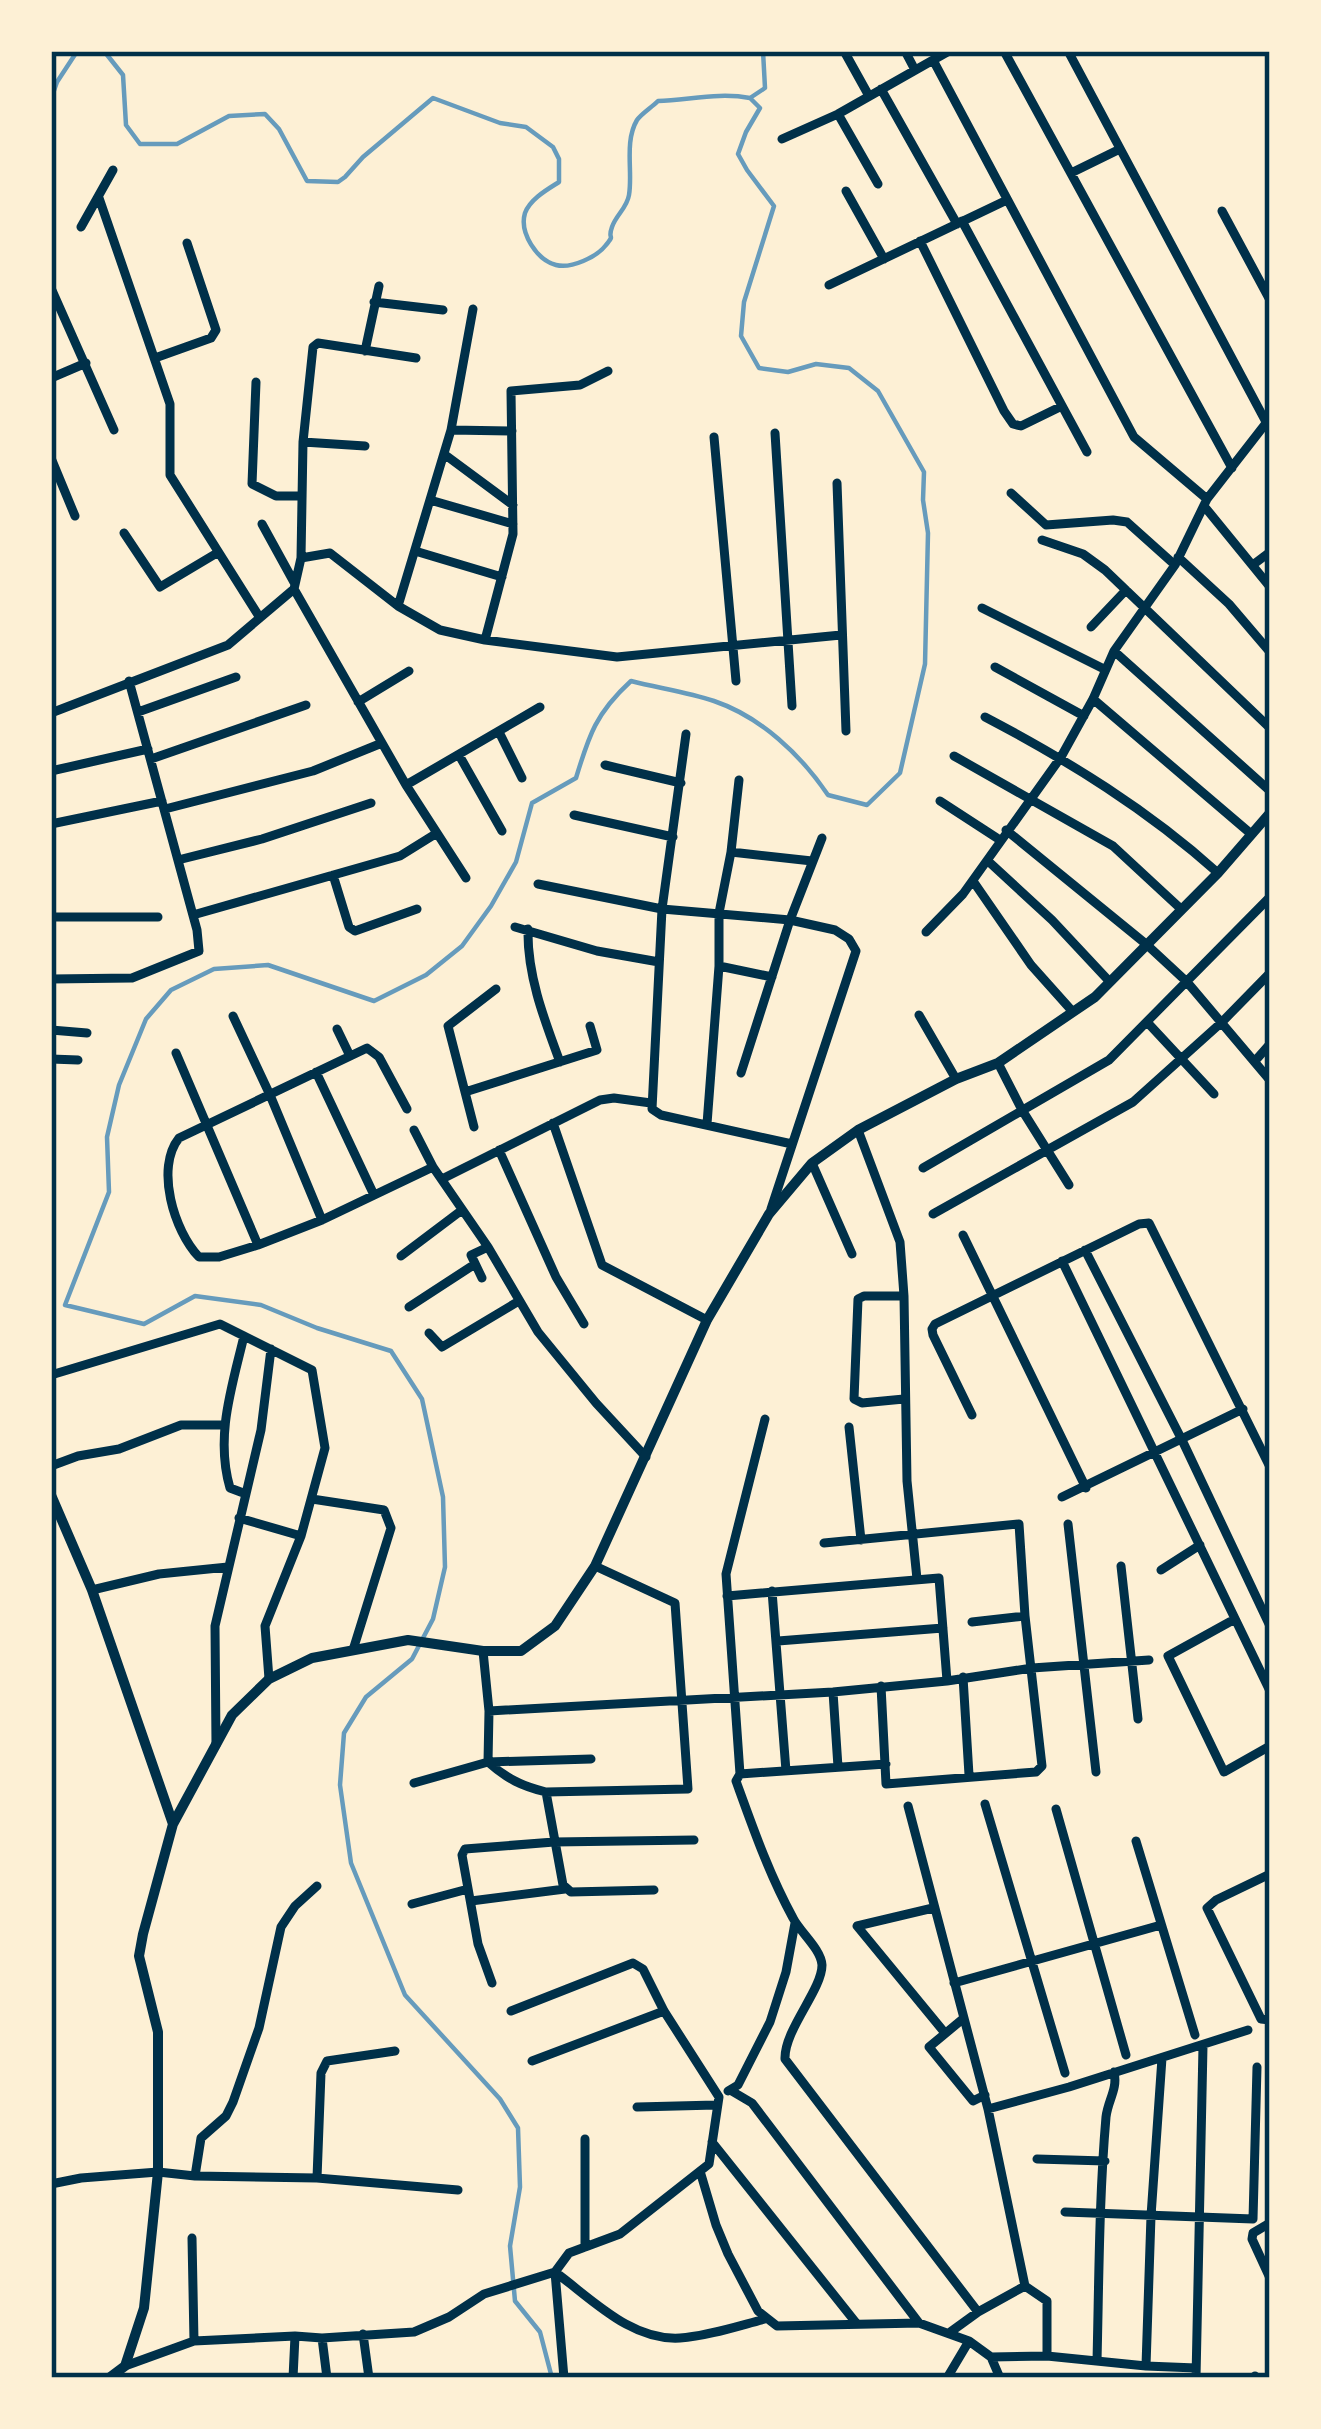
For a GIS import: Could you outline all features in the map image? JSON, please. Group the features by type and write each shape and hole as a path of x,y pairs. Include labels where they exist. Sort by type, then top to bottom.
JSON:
{"street":[{"path":"844,51 869,96"},
{"path":"904,51 915,70"},
{"path":"782,139 838,114 949,51"},
{"path":"1004,51 1232,468"},
{"path":"926,932 973,881 1061,757 1114,651 1177,561 1205,503 1268,420 1068,51"},
{"path":"933,60 1134,437 1205,503 1270,587"},
{"path":"881,89 1088,452"},
{"path":"838,114 878,184"},
{"path":"1070,173 1120,149"},
{"path":"81,227 113,170"},
{"path":"846,191 884,259"},
{"path":"99,198 170,404 170,475 260,618"},
{"path":"829,285 1007,200"},
{"path":"1222,211 1270,300"},
{"path":"154,358 212,338 216,330 188,242"},
{"path":"920,242 1013,424 1021,425 1062,406"},
{"path":"365,351 379,286"},
{"path":"51,288 114,430"},
{"path":"374,302 443,310"},
{"path":"398,606 451,430 473,309"},
{"path":"51,713 228,645 294,587 302,558 303,442 313,347 318,343 416,358"},
{"path":"51,378 86,363"},
{"path":"485,640 513,535 511,391 580,385 608,371"},
{"path":"256,382 252,484 276,496 301,496"},
{"path":"451,430 512,431"},
{"path":"775,433 792,706"},
{"path":"714,437 736,681"},
{"path":"303,442 365,446"},
{"path":"444,454 513,505"},
{"path":"51,458 75,516"},
{"path":"837,483 846,731"},
{"path":"1011,493 1046,525 1127,522 1229,604 1270,652"},
{"path":"430,500 513,524"},
{"path":"262,524 358,702 466,878"},
{"path":"124,533 160,587 218,553"},
{"path":"1042,540 1095,561 1270,728"},
{"path":"415,551 502,577"},
{"path":"1253,564 1270,552"},
{"path":"302,558 330,553 398,606 440,630 485,640 617,657 841,635"},
{"path":"1091,627 1126,590"},
{"path":"982,608 1104,669"},
{"path":"1114,651 1270,791"},
{"path":"995,667 1084,716"},
{"path":"358,702 409,671"},
{"path":"138,712 236,677"},
{"path":"51,979 133,978 197,954 200,947 129,681"},
{"path":"1093,699 1250,833"},
{"path":"51,771 150,754 306,705"},
{"path":"406,785 540,707"},
{"path":"985,717 1061,757 1178,837 1218,874"},
{"path":"499,732 522,778"},
{"path":"686,734 662,909 651,1102 656,1113 792,1144"},
{"path":"51,824 164,805 313,771 382,743"},
{"path":"459,755 502,831"},
{"path":"954,756 1113,846 1181,909"},
{"path":"605,765 681,782"},
{"path":"707,1124 719,914 739,780"},
{"path":"940,801 1003,835 1146,944 1187,982 1269,1079"},
{"path":"178,860 262,839 371,803"},
{"path":"125,2366 144,2308 158,2172 158,2032 139,1955 173,1824 232,1714 269,1678 313,1658 408,1640 483,1651 521,1651 555,1626 596,1566 707,1320 769,1214 812,1163 859,1130 956,1079 998,1063 1095,997 1218,874 1270,813"},
{"path":"574,815 673,837"},
{"path":"193,915 400,856 436,832"},
{"path":"740,1073 822,838"},
{"path":"730,852 812,861"},
{"path":"988,861 1109,981"},
{"path":"333,875 349,927 355,931 417,909"},
{"path":"973,881 1031,965 1072,1012"},
{"path":"538,884 662,909 790,920 835,930 849,939 856,951 769,1214"},
{"path":"923,1168 1108,1060 1270,897"},
{"path":"51,917 158,917"},
{"path":"514,927 597,951 659,962"},
{"path":"528,929 528,958 560,1062"},
{"path":"719,966 772,977"},
{"path":"933,1214 1133,1102 1270,973"},
{"path":"473,1127 448,1026 496,989"},
{"path":"919,1015 956,1079"},
{"path":"233,1016 322,1220"},
{"path":"1147,1022 1214,1094"},
{"path":"466,1092 597,1050 590,1026"},
{"path":"337,1029 350,1056"},
{"path":"51,1030 87,1033"},
{"path":"1255,1061 1270,1044"},
{"path":"407,1109 374,1051 367,1048 179,1138 169,1150 167,1184 190,1247 200,1257 219,1257 258,1245 433,1167"},
{"path":"176,1053 258,1245"},
{"path":"51,1059 78,1060"},
{"path":"998,1063 1069,1185"},
{"path":"316,1072 374,1196"},
{"path":"442,1179 600,1100 651,1102"},
{"path":"553,1123 602,1265 707,1320"},
{"path":"414,1130 538,1332 646,1457"},
{"path":"859,1130 900,1242 907,1481 917,1579"},
{"path":"499,1150 556,1277 584,1324"},
{"path":"812,1163 852,1254"},
{"path":"401,1256 462,1210"},
{"path":"972,1415 932,1329 935,1324 1138,1224 1149,1223 1270,1467"},
{"path":"963,1235 1086,1487"},
{"path":"482,1278 471,1255 488,1247"},
{"path":"1085,1250 1183,1440 1270,1626"},
{"path":"1062,1261 1270,1691"},
{"path":"410,1307 475,1264"},
{"path":"904,1296 858,1300 854,1399 862,1403 904,1400"},
{"path":"429,1333 442,1347 519,1300"},
{"path":"51,1376 220,1324 312,1370 325,1448 301,1536 265,1626 269,1678"},
{"path":"244,1336 224,1425 223,1455 233,1491 246,1494"},
{"path":"216,1745 215,1626 261,1430 271,1349"},
{"path":"1062,1497 1243,1409"},
{"path":"765,1419 725,1574 740,1774 736,1781 760,1849 822,1965 784,2059 978,2312"},
{"path":"51,1466 119,1449 182,1425 224,1425"},
{"path":"849,1427 861,1540"},
{"path":"51,1495 92,1590 173,1824"},
{"path":"312,1499 385,1510 391,1528 352,1650"},
{"path":"239,1518 301,1536"},
{"path":"1068,1524 1096,1772"},
{"path":"824,1544 1018,1525 1042,1766 1036,1772 886,1784 881,1686"},
{"path":"1160,1570 1200,1546"},
{"path":"596,1566 675,1603 688,1789"},
{"path":"1121,1566 1138,1719"},
{"path":"92,1590 159,1574 228,1567"},
{"path":"727,1596 940,1580 947,1681"},
{"path":"772,1591 786,1771"},
{"path":"972,1622 1025,1616"},
{"path":"1235,1619 1168,1656 1224,1772 1270,1746"},
{"path":"778,1641 943,1628"},
{"path":"483,1651 488,1762 502,1775 520,1786 546,1792 703,1789"},
{"path":"489,1711 832,1692 1032,1668 1148,1660"},
{"path":"962,1677 969,1775"},
{"path":"832,1692 838,1767"},
{"path":"414,1783 488,1762 590,1759"},
{"path":"740,1774 886,1764"},
{"path":"546,1792 565,1889"},
{"path":"985,1804 1065,2073"},
{"path":"908,1806 985,2096 1025,2286 1046,2301 1047,2356"},
{"path":"1056,1809 1126,2055"},
{"path":"492,1983 469,1895 465,1849 694,1840"},
{"path":"1136,1841 1195,2035"},
{"path":"1270,1874 1207,1908 1261,2019 1270,2020"},
{"path":"195,2176 201,2138 226,2116 259,2027 281,1927 317,1886"},
{"path":"412,1904 565,1889 654,1890"},
{"path":"933,1908 857,1926 945,2033"},
{"path":"637,2107 717,2101 738,2085 770,2022 796,1923"},
{"path":"954,1982 1161,1925"},
{"path":"109,2378 125,2366 194,2341 414,2332 484,2294 549,2273 568,2253 620,2234 709,2164 717,2101 643,1969 633,1963 511,2011"},
{"path":"532,2061 664,2011"},
{"path":"964,2018 929,2048 973,2101 985,2096"},
{"path":"988,2109 1248,2030"},
{"path":"991,2357 1047,2356 1196,2373 1203,2046"},
{"path":"317,2178 321,2073 327,2061 395,2050"},
{"path":"1146,2366 1162,2058"},
{"path":"1065,2212 1252,2219 1257,2067"},
{"path":"1097,2361 1100,2214 1114,2072"},
{"path":"730,2090 752,2103 919,2323"},
{"path":"585,2139 585,2247"},
{"path":"712,2142 857,2324"},
{"path":"1037,2159 1105,2161"},
{"path":"700,2170 728,2254 765,2319 777,2326 919,2323 970,2341 991,2357 1000,2378"},
{"path":"51,2184 158,2172 458,2190"},
{"path":"1270,2223 1252,2233 1270,2278"},
{"path":"192,2238 194,2341"},
{"path":"549,2273 634,2330 654,2337 682,2338 765,2319"},
{"path":"549,2273 564,2378"},
{"path":"949,2333 1025,2286"},
{"path":"363,2334 369,2378"},
{"path":"293,2378 296,2336"},
{"path":"322,2338 327,2378"},
{"path":"946,2378 970,2341"},
{"path":"1074,2360 1079,2378"}],"waterway":[{"path":"51,99 76,53 92,51"},
{"path":"104,51 123,75 126,125 140,144 177,144 229,116 265,114 279,129 307,181 338,182 433,98 500,123 526,127 553,147 559,159 559,182 531,203 525,229 542,258 562,266 590,258 610,239 629,195 631,138 639,118 658,101 750,98 765,88 763,51"},
{"path":"552,2378 540,2332 515,2301 510,2246 520,2187 518,2128 500,2099 405,1995 351,1863 340,1785 344,1733 366,1697 412,1659 433,1619 445,1567 443,1497 422,1399 391,1351 261,1305 195,1296 144,1324 65,1305 109,1192 107,1137 119,1085 146,1019 171,990 214,969 268,965 374,1001 426,975 462,946 491,906 516,862 532,803 576,778 595,725 631,681 704,698 748,717 792,752 828,795 867,805 900,773 925,664 928,533 924,472 878,391 849,368 816,364 788,372 759,368 741,336 744,302 774,206 738,154 760,108 750,98"}]}
